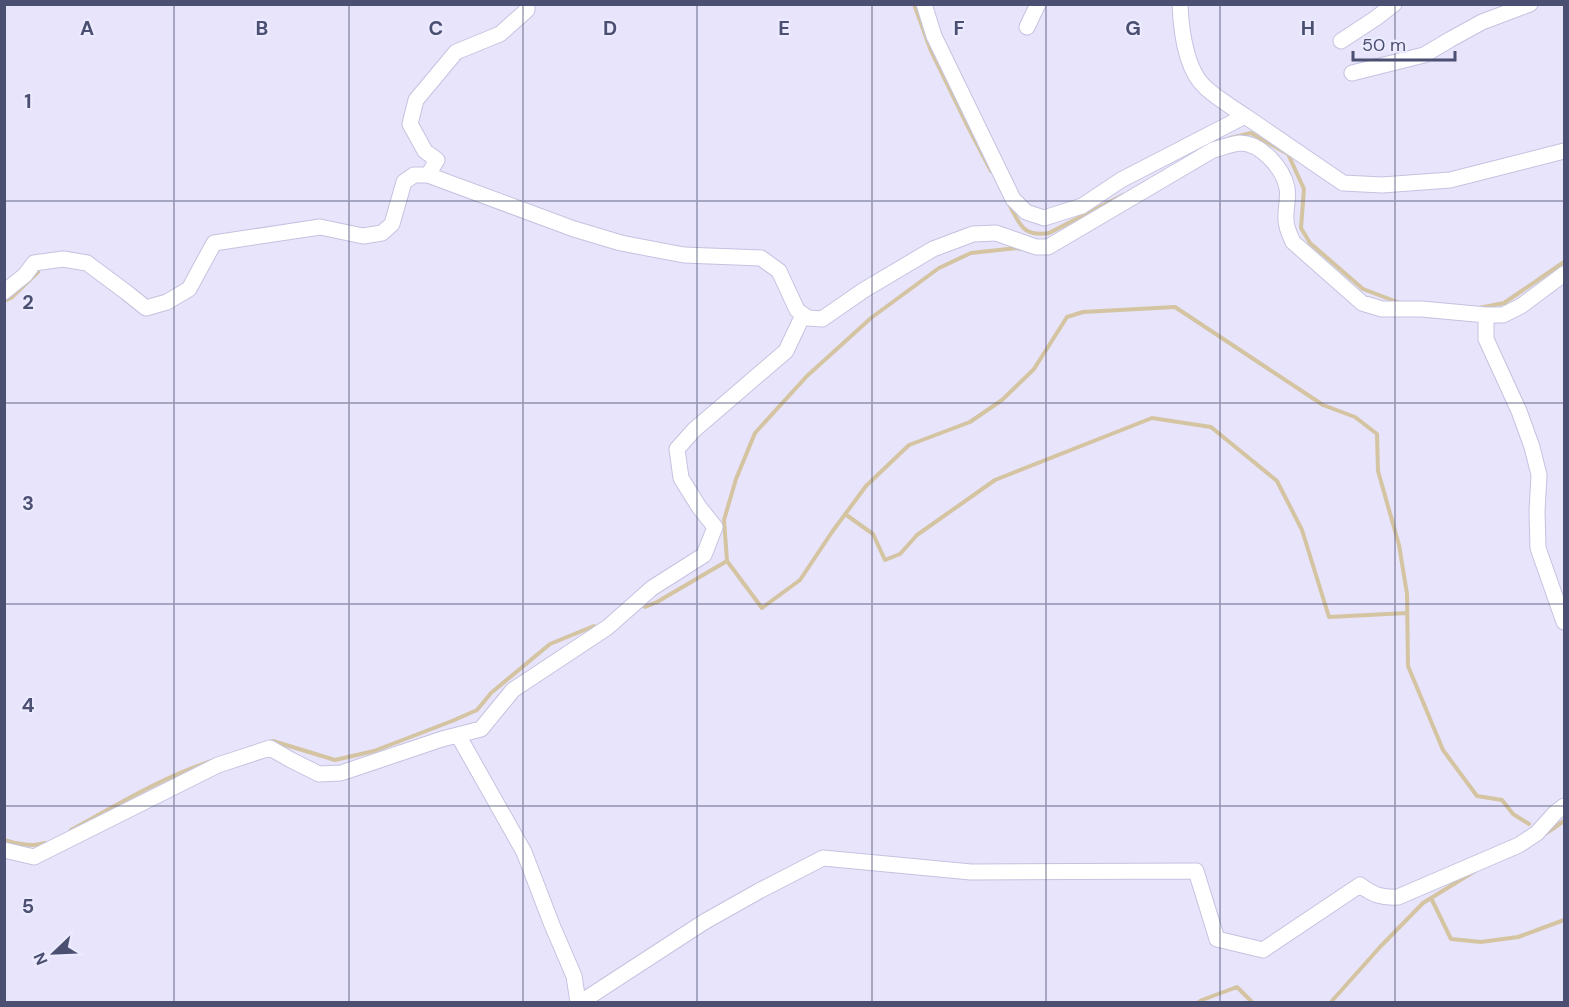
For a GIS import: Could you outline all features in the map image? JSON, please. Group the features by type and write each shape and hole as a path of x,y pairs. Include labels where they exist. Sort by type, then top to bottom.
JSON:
{"street":[{"path":"429,175 437,160 425,151 410,124 416,100 456,52 500,34 527,10 528,4"},
{"path":"924,4 934,36 1013,199 1026,212 1044,218 1082,206 1122,180 1245,116"},
{"path":"1027,27 1038,4"},
{"path":"1180,4 1191,67 1204,87 1343,183 1382,185 1450,180 1564,151"},
{"path":"1341,41 1394,4"},
{"path":"1352,73 1424,56 1482,22 1530,4"},
{"path":"4,292 34,263 63,259 87,263 146,308 167,302 189,289 214,243 320,227 363,236 382,233 392,224 404,182 414,175 429,175 621,243 684,255 761,258 780,271 797,310 808,318 822,319 864,290 933,249 973,234 996,233 1036,247 1048,246 1213,150 1239,143 1251,145 1272,159 1284,177 1288,201 1285,219 1287,231 1293,242 1362,303 1382,309 1422,309 1503,315 1521,306 1564,274"},
{"path":"4,850 34,857 218,765 270,748 319,774 330,774 341,773 481,729 513,690 608,627 652,588 704,555 715,527 681,478 677,449 702,423 786,351 803,315"},
{"path":"1486,315 1486,339 1519,411 1537,466 1539,475 1536,512 1538,548 1564,622"},
{"path":"458,735 524,852 574,976 580,1002 704,922 823,858 971,872 1196,871 1216,939 1263,950 1360,885 1371,894 1384,898 1398,897 1519,845 1537,833 1564,806"}],"waterway":[{"path":"914,4 931,51 991,171"},
{"path":"1230,138 1251,133 1288,154 1304,189 1301,228 1310,243 1363,289 1400,303"},
{"path":"1009,204 1023,228 1040,234 1049,233 1123,195"},
{"path":"1020,249 971,253 939,268 871,318 807,376 755,433 736,479 724,520 727,561 762,608 800,580 866,486 909,445 970,422 1002,400 1034,369 1067,317 1083,312 1175,307 1323,405 1355,417 1377,434 1378,471 1399,545 1407,594 1408,666 1443,750 1477,796 1502,800 1513,814 1529,824"},
{"path":"1479,308 1504,303 1564,262"},
{"path":"4,301 11,298 38,272"},
{"path":"845,514 873,534 885,560 900,554 917,535 995,480 1152,418 1211,427 1277,481 1302,530 1329,617 1407,613"},
{"path":"645,607 727,561"},
{"path":"267,743 273,741 335,760 374,751 477,710 491,693 550,644 594,626"},
{"path":"71,830 158,783 212,761"},
{"path":"1545,834 1564,821"},
{"path":"4,840 36,845 45,843"},
{"path":"1331,1002 1423,903 1475,871"},
{"path":"1431,898 1451,939 1481,942 1518,937 1564,920"},
{"path":"1199,1002 1237,987 1252,1002"}]}
